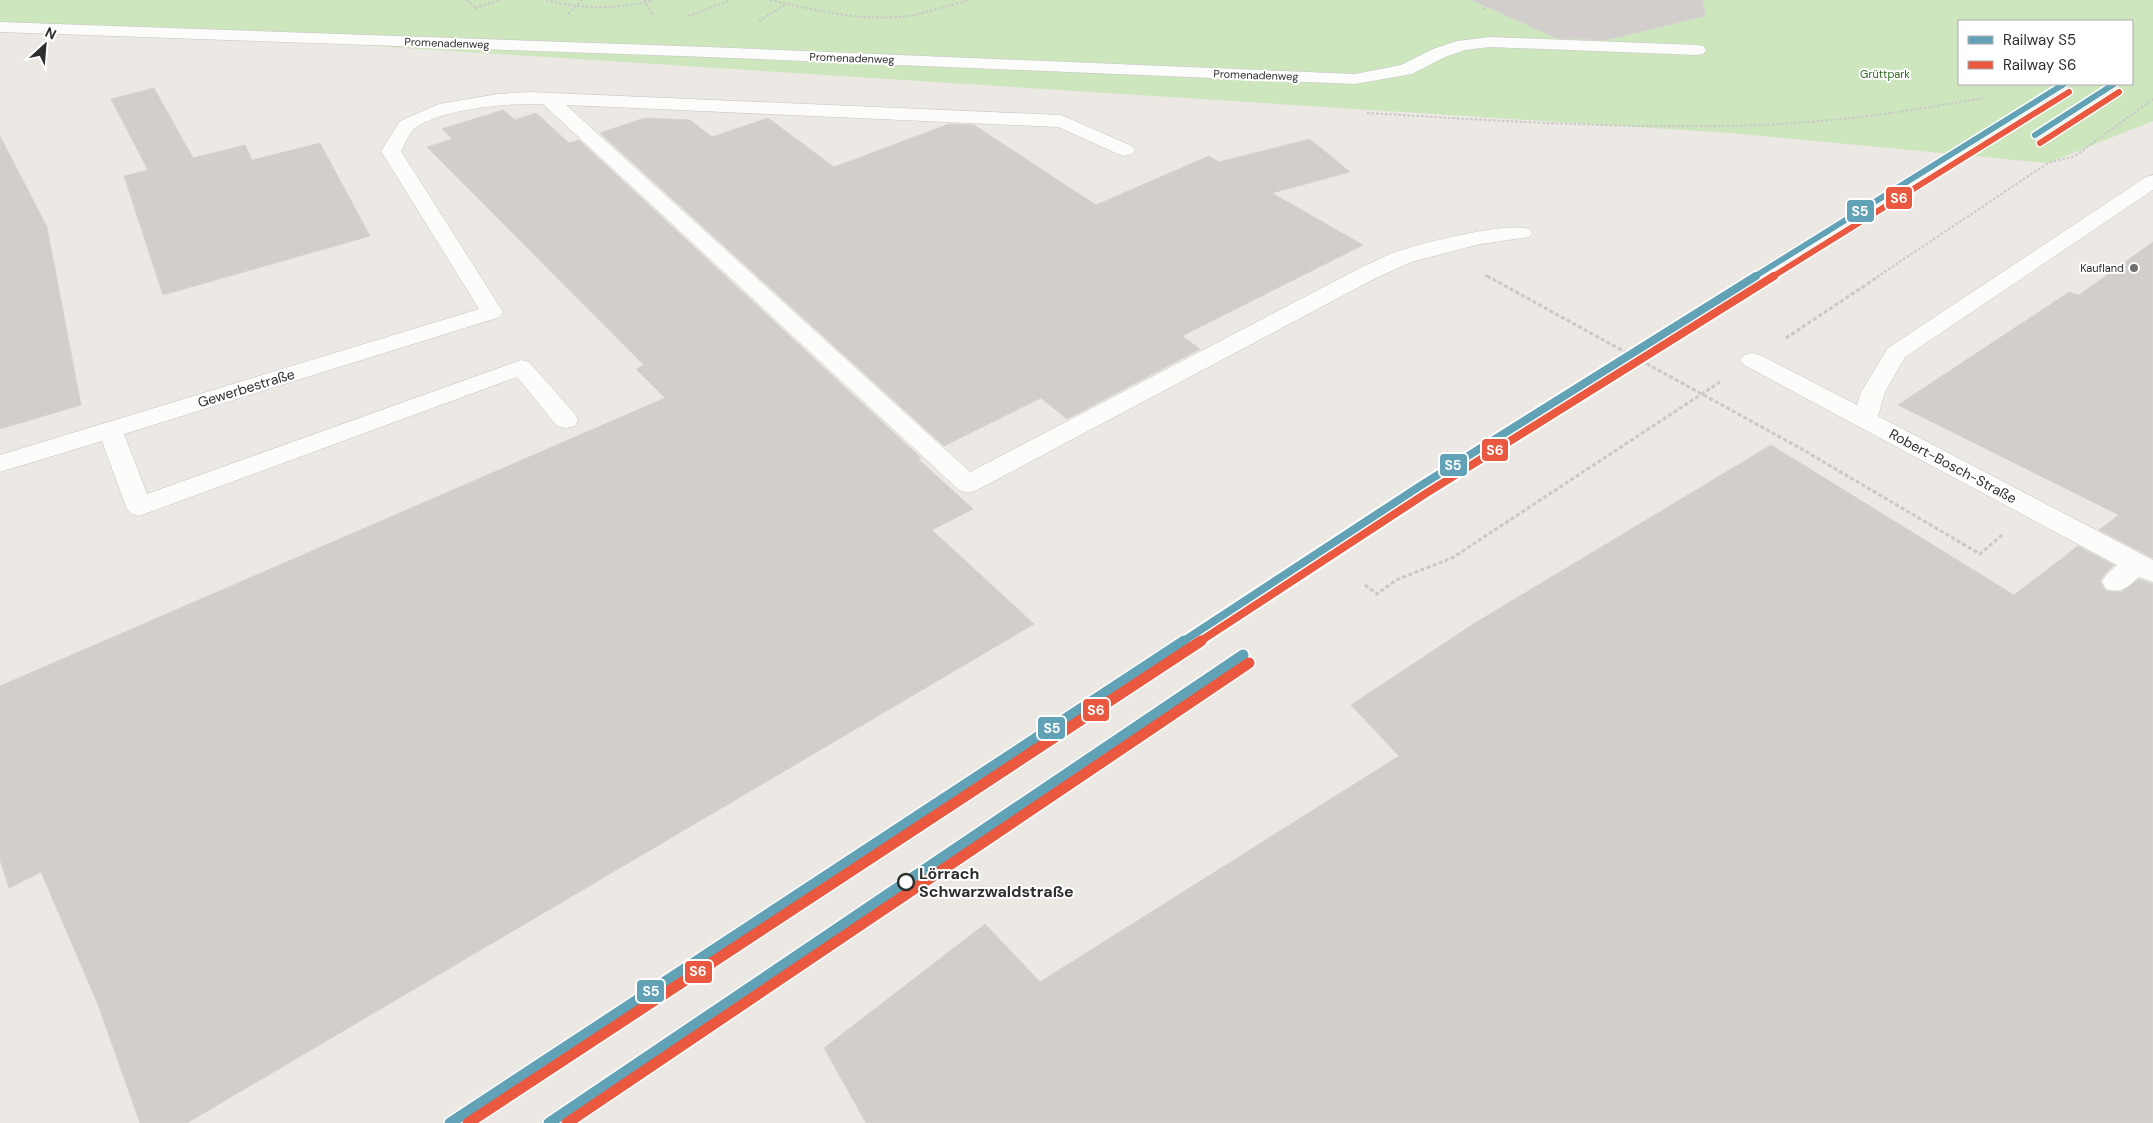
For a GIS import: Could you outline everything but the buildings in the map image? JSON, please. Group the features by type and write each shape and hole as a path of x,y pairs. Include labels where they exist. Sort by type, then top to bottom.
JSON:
{"street":[{"name":"Promenadenweg","path":"0,27 708,52 1355,79 1406,70 1463,45 1490,42 1697,50"},
{"path":"548,99 1061,121 1125,150"},
{"path":"548,99 968,484 1368,273 1403,257 1480,238 1522,233"},
{"name":"Gewerbestraße","path":"0,464 492,312 391,150 407,125 446,108 498,100 548,99"},
{"path":"1865,420 1873,392 1896,354 2153,181"},
{"name":"Robert-Bosch-Straße","path":"1752,360 2145,568"},
{"path":"110,430 138,507 520,367 566,420"},
{"path":"2116,582 2145,568"}],"path":[{"path":"474,8 501,0"},
{"path":"546,0 575,7 610,6 654,0"},
{"path":"770,0 819,11 869,19 908,16 970,0"},
{"path":"645,1 657,24"},
{"path":"1365,585 1376,594 1396,580 1452,558 1669,417 2048,163 2076,156 2153,99"},
{"path":"1485,275 1800,448 1980,554 2032,508"}],"green space":[{"name":"Grüttpark","path":"0,0 2153,0 2153,121 2048,163 1730,133 0,22"}],"rail line":[{"name":"S5","path":"450,1123 1420,486 2062,85"},
{"name":"S5","path":"2035,135 2112,85"},
{"name":"S6","path":"468,1123 1425,494 2069,92"},
{"name":"S6","path":"2040,143 2119,92"},
{"name":"S5","path":"549,1123 1243,655"},
{"name":"S6","path":"567,1123 1249,663"}],"place":[{"name":"Kaufland","path":"2134,268"},
{"name":"Lörrach Schwarzwaldstraße","path":"906,882"}]}
